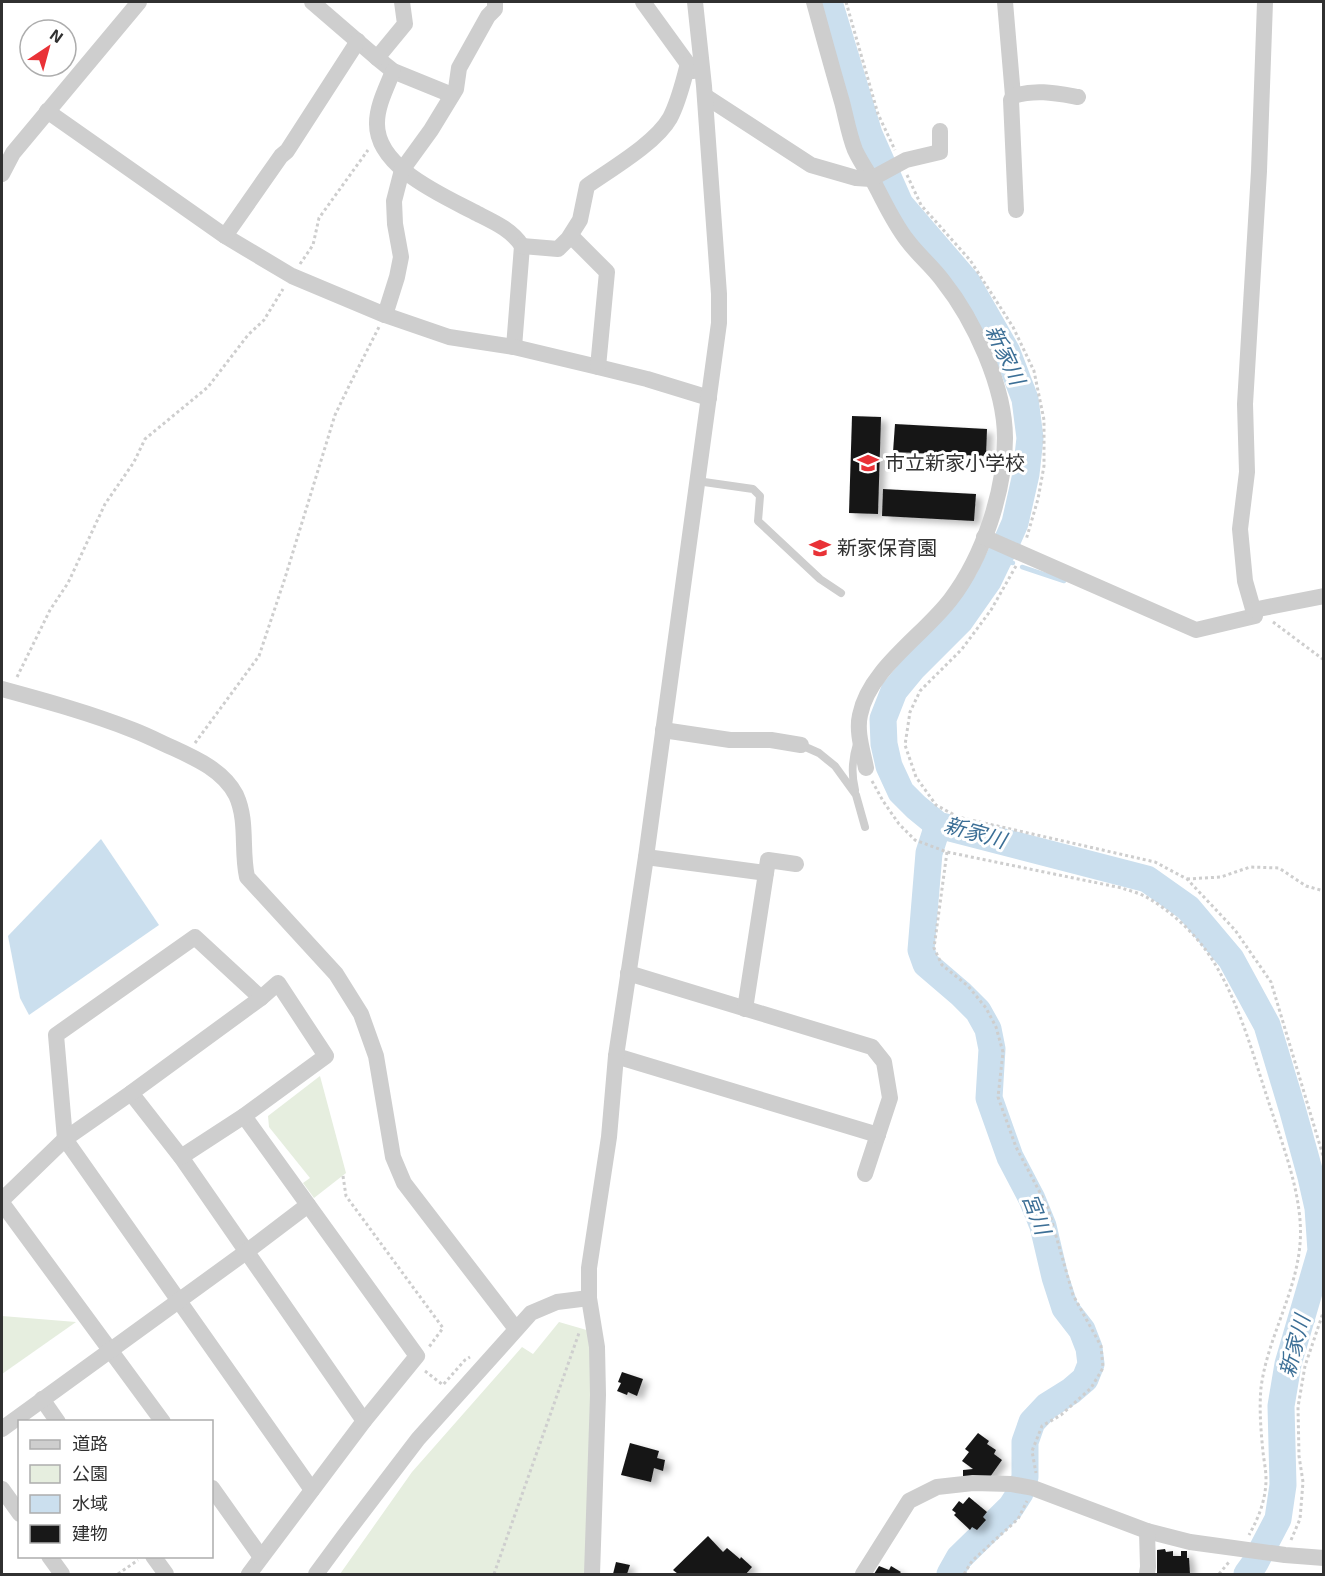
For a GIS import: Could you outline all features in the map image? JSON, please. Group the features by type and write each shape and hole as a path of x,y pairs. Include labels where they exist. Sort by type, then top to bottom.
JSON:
{"street":[{"path":"2,174 13,153 139,2"},
{"path":"312,2 393,70 452,95"},
{"path":"377,58 405,24 402,2"},
{"path":"385,315 401,257 394,224 394,201 402,170 431,130 456,89 459,68 488,16 495,9 495,2"},
{"path":"643,2 688,64 704,91 810,165 856,178 871,179 903,161 940,152 940,131"},
{"path":"592,1575 598,1395 597,1347 589,1298 589,1268 609,1137 616,1056 646,857 719,323 719,294 704,91 695,2"},
{"path":"814,2 855,150 907,240 942,280 962,308 985,354 1001,400 1005,438 1002,476 996,505 970,568 952,598 885,667 866,695 859,716 866,768"},
{"path":"1005,2 1013,96 1011,100 1016,210"},
{"path":"1254,613 1245,581 1240,529 1247,472 1245,405 1259,171 1265,2"},
{"path":"225,236 281,156 287,151 358,41"},
{"path":"522,246 558,249 571,236 580,220 586,186 654,137 669,120 682,89 688,64"},
{"path":"393,70 380,104 377,122 378,139 402,170 431,190 499,224 522,246 514,347"},
{"path":"1013,96 1046,91 1078,98"},
{"path":"47,111 225,236 292,276 385,315 449,337 514,347 647,379 709,398"},
{"path":"571,236 607,272 598,367"},
{"path":"984,537 1196,630 1323,596"},
{"path":"6,690 87,713 135,730 202,762 224,779 235,795 242,812 244,865 247,877 336,974 361,1014 376,1056 393,1157 404,1183 516,1329"},
{"path":"663,730 729,740 771,740 801,744"},
{"path":"646,857 766,873"},
{"path":"745,1009 768,860 796,864"},
{"path":"261,998 195,937 65,1028 56,1035 65,1139 312,1490"},
{"path":"628,973 872,1047 884,1062 890,1098 865,1174"},
{"path":"162,1420 2,1202 65,1139 261,998 278,983 326,1056 244,1116 181,1157"},
{"path":"616,1056 878,1135"},
{"path":"130,1093 181,1157 364,1420"},
{"path":"244,1116 418,1361 364,1420 249,1575"},
{"path":"2,1428 308,1205"},
{"path":"316,1575 418,1439 531,1313 557,1302 589,1298"},
{"path":"42,1399 57,1420"},
{"path":"863,1575 909,1500 937,1487 973,1483 1011,1484 1033,1488 1147,1531 1191,1542 1323,1558"},
{"path":"2,1489 18,1511"},
{"path":"213,1489 261,1557"},
{"path":"1147,1531 1147,1575"},
{"path":"50,1558 62,1575"},
{"path":"154,1558 166,1575"}],"lane":[{"path":"697,481 753,489 760,495 758,521 820,579 841,593"},
{"path":"860,735 852,759 852,778 865,827"},
{"path":"801,744 819,753 835,766 856,795"}],"path":[{"path":"846,2 878,114 903,161"},
{"path":"6,690 50,610 68,583 105,504 134,462 145,440 208,387 248,335 264,320 313,245 319,218 378,136"},
{"path":"187,754 259,656 335,415 385,315"},
{"path":"1022,554 991,610 962,649 920,691 910,712 905,745 915,777 936,805 958,816 1155,862 1187,879 1235,930 1271,982 1323,1159"},
{"path":"1254,613 1269,618 1323,660"},
{"path":"866,768 883,801 899,824 915,840 947,852 1122,888 1146,897 1186,926 1204,947 1223,976 1260,1073 1292,1175 1299,1213 1301,1242 1297,1272 1270,1352 1261,1389 1261,1434 1266,1479 1263,1503 1257,1520 1240,1549"},
{"path":"947,852 934,948 942,965 968,986 986,1008 996,1028 1003,1052 998,1097 1016,1147 1048,1208 1073,1295 1101,1346 1103,1368 1091,1388 1061,1415 1042,1426 1032,1451 1037,1477 1018,1519 972,1561 964,1575"},
{"path":"1187,879 1221,877 1250,867 1279,868 1306,886 1323,891"},
{"path":"343,1176 346,1196 443,1328 418,1361 443,1385 465,1360"},
{"path":"1290,1555 1300,1519 1303,1482 1299,1456 1298,1407 1305,1366 1323,1310"},
{"path":"494,1575 581,1328"},
{"path":"118,1575 141,1558"}],"green space":[{"path":"320,1076 346,1173 314,1198 303,1183 310,1178 269,1127 268,1116"},
{"path":"2,1316 76,1322 2,1374"},
{"path":"559,1322 590,1331 591,1421 586,1574 340,1574 412,1472 522,1347 533,1354"}],"water":[{"path":"101,839 159,925 29,1015 20,998 8,936"}],"building":[{"path":"852,416 881,417 878,514 849,513"},
{"path":"895,424 987,429 986,456 893,452"},
{"path":"883,489 976,494 974,521 882,516"},
{"path":"622,1372 643,1379 637,1396 617,1391 621,1383 618,1382"},
{"path":"978,1433 989,1441 987,1444 996,1450 994,1454 1002,1460 990,1477 963,1478 963,1470 973,1469 962,1461 969,1452 965,1449"},
{"path":"630,1443 659,1451 657,1458 665,1460 663,1471 654,1468 651,1482 621,1475"},
{"path":"969,1497 987,1512 983,1517 986,1520 977,1530 972,1527 970,1530 954,1515 956,1513 952,1510 959,1501 963,1504"},
{"path":"708,1536 723,1552 727,1548 752,1567 746,1574 678,1574 673,1570"},
{"path":"1165,1549 1166,1552 1173,1551 1173,1556 1181,1556 1181,1551 1187,1551 1190,1574 1157,1574 1157,1550"},
{"path":"616,1562 630,1565 627,1574 613,1574"},
{"path":"879,1566 889,1570 891,1566 901,1572 899,1574 874,1574"}],"waterway":[{"name":"新家川","path":"829,2 869,134 900,204 967,282 1007,352 1025,399 1030,438 1026,474 1015,523 988,581 960,621 913,668 894,691 883,719 884,744 889,766 901,792 938,825 1147,879 1188,908 1231,959 1267,1025 1311,1177 1318,1208 1321,1251 1288,1364 1281,1406 1283,1485 1278,1519 1247,1574"},
{"path":"999,559 1013,563"},
{"path":"1022,567 1064,581"},
{"name":"宮川","path":"938,825 929,853 921,950 926,964 978,1011 988,1029 992,1049 989,1098 1010,1157 1043,1226 1065,1308 1082,1330 1089,1348 1091,1364 1085,1379 1047,1406 1032,1422 1025,1442 1025,1477 1020,1493 1011,1507 959,1558 950,1574"},
{"path":"1302,1318 1313,1321"}],"place":[{"name":"市立新家小学校","path":"868,463"},
{"name":"新家保育園","path":"820,548"}]}
